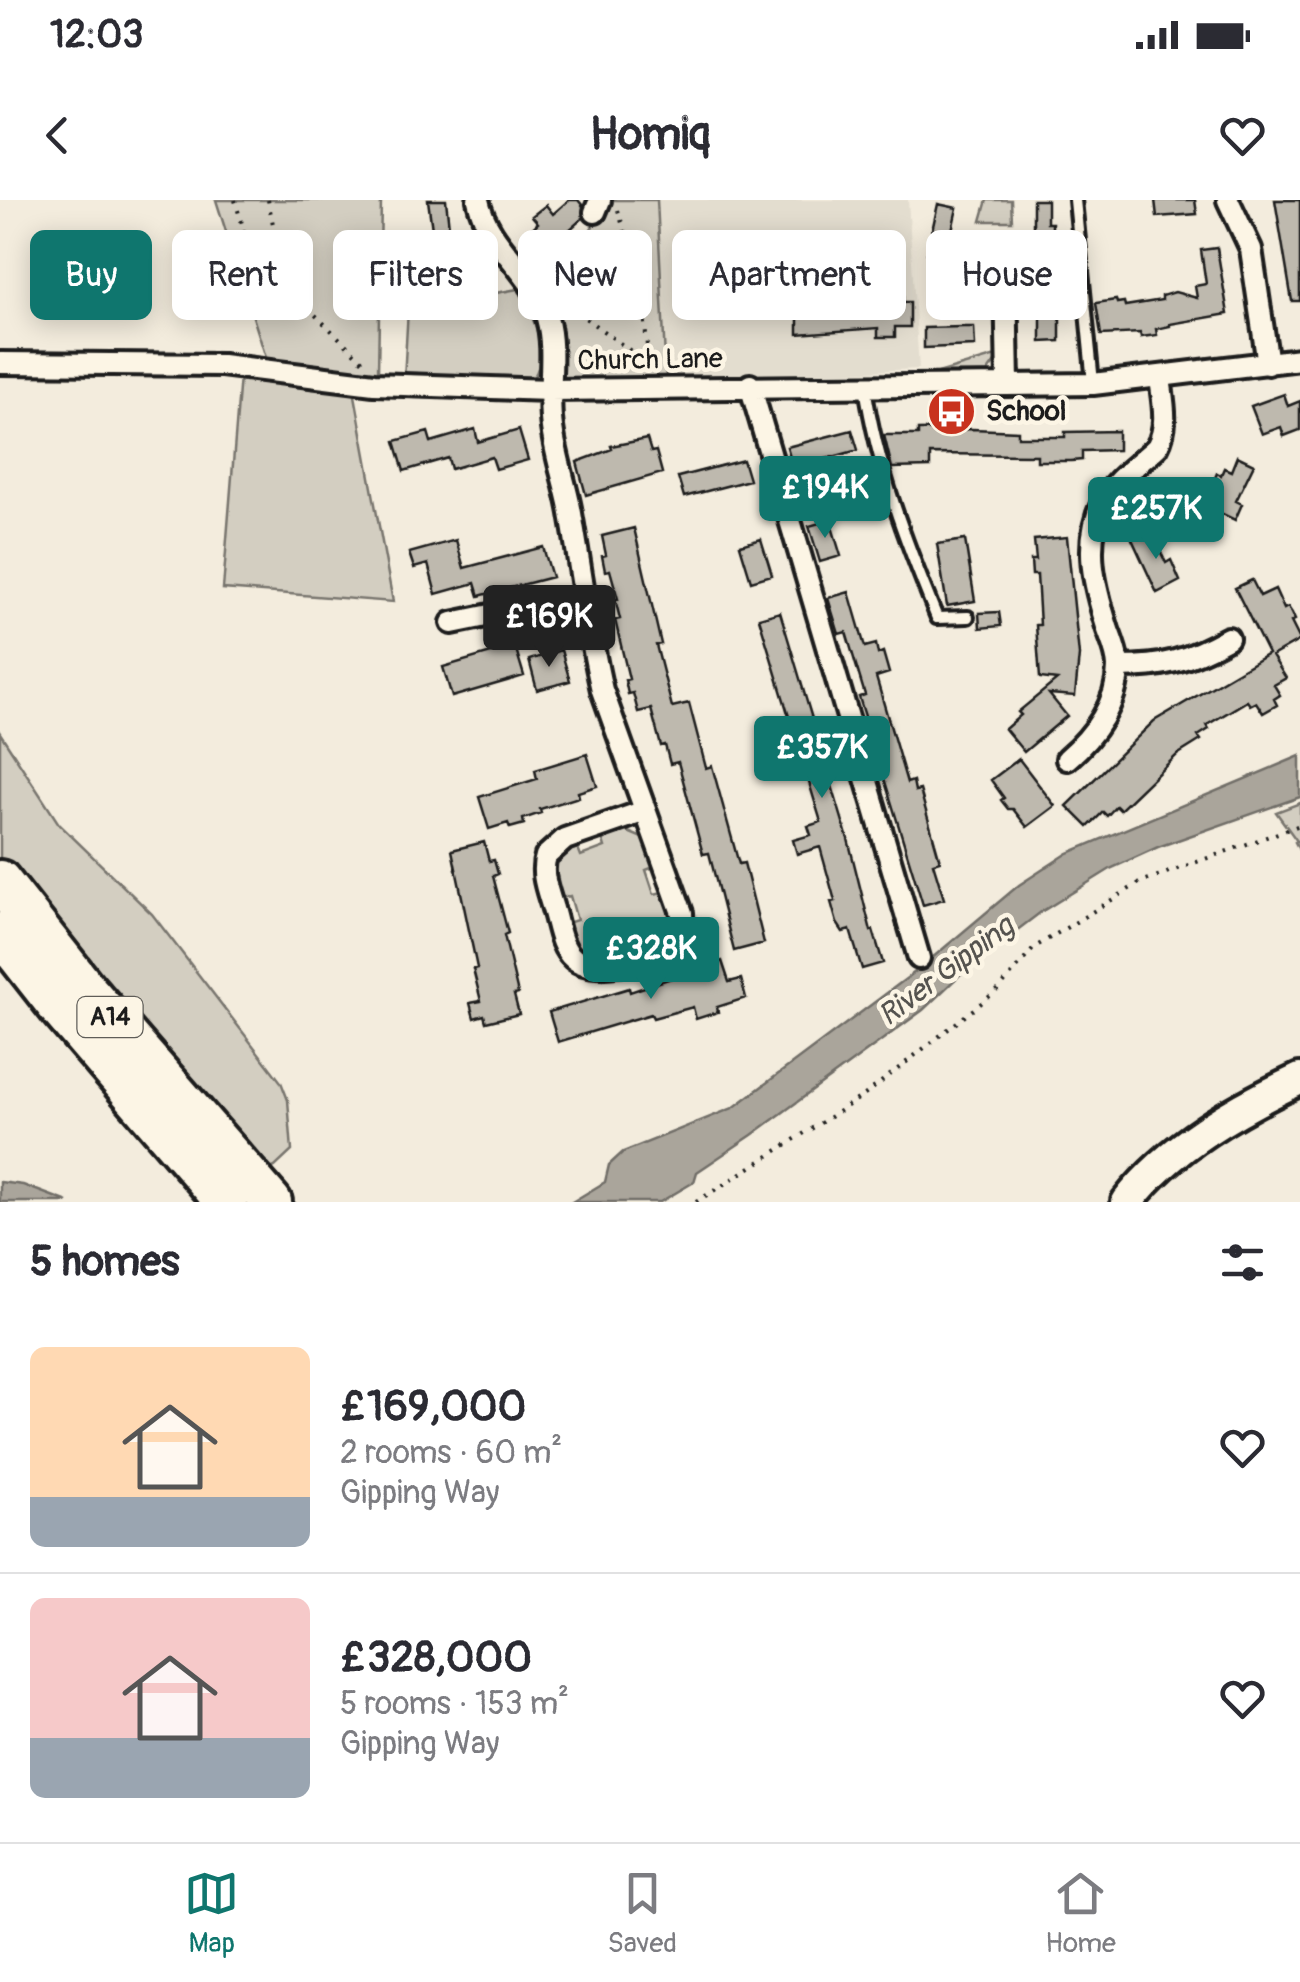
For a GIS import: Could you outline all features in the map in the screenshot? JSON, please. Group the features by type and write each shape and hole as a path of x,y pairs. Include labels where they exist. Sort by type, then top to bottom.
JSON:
{"highway":[{"name":"A14","path":"0,881 209,1155 226,1202"},
{"name":"A14","path":"0,932 61,1010 209,1155 271,1202"}],"street":[{"path":"478,200 496,241 518,268"},
{"path":"1228,200 1251,249 1268,364"},
{"path":"545,320 550,332 554,445 602,690 682,913 680,930 672,944 659,952 606,967 583,965 572,958 562,941 544,877 546,856 565,839 645,811"},
{"path":"1007,320 1008,385"},
{"name":"Church Lane","path":"0,363 222,365 374,384 550,390 1093,384 1300,359"},
{"path":"1068,759 1091,736 1114,692 1118,667 1095,585 1094,531 1112,488 1162,438 1165,418 1160,378"},
{"path":"750,386 919,958"},
{"path":"452,623 530,607 586,602"},
{"path":"1118,667 1165,666 1195,656 1228,638"},
{"path":"1126,1202 1146,1177 1194,1138 1300,1080"}],"lane":[{"path":"1075,200 1093,384"},
{"path":"865,386 880,462 902,531 937,618 968,617"}],"path":[{"path":"235,200 243,230"},
{"path":"268,200 274,230"},
{"path":"617,200 642,288 650,387"},
{"path":"313,313 367,364 374,384"},
{"path":"588,320 649,364"},
{"path":"696,1202 866,1094 999,989 1035,946 1140,882 1300,825"}],"shaded area":[{"path":"216,200 381,200 380,230 333,230 333,320 379,320 378,372 267,361 254,320 313,320 313,230 226,230"},
{"path":"608,200 657,200 666,379 566,380 561,376 548,320 652,320 652,230 590,230"},
{"path":"657,200 908,200 919,369 666,379"},
{"path":"987,200 1011,200 1012,221 981,221"},
{"path":"518,289 518,320 534,321 540,357 533,378 404,379 407,320 498,320 498,293"},
{"path":"996,356 987,373 938,373"},
{"path":"240,376 354,390 393,602 223,589"},
{"path":"0,733 59,824 152,914 281,1082 288,1100 292,1151 275,1167 260,1174 0,862"},
{"path":"1300,803 1300,852 1297,841 1276,812"},
{"path":"621,829 647,840 659,865 646,870 654,894 667,891 674,924 664,941 641,951 637,938 612,944 615,958 596,959 577,948 564,924 577,920 570,896 557,899 551,860 576,843 581,856 605,847 601,834"}],"water":[{"name":"River Gipping","path":"1300,756 1300,797 1158,847 1112,868 1041,912 965,970 923,1010 697,1172 694,1182 660,1202 572,1202 605,1182 609,1165 623,1152 733,1108 919,969 1019,885 1068,853"},
{"path":"0,1182 23,1185 68,1202 0,1202"}],"building":[{"path":"428,200 446,200 449,230 432,230"},
{"path":"569,200 578,200 583,206 583,218 569,230 530,230 538,223 532,216 546,205 553,214"},
{"path":"1033,200 1047,200 1047,223 1052,223 1052,230 1033,230"},
{"path":"1155,200 1195,200 1197,214 1157,217"},
{"path":"1275,200 1300,200 1300,301 1292,301"},
{"path":"938,204 957,208 952,230 932,230"},
{"path":"1217,248 1228,314 1170,324 1156,329 1157,335 1101,335 1096,303 1116,300 1125,306 1162,300 1162,296 1175,292 1197,298 1195,286 1206,284 1201,250"},
{"path":"906,302 910,302 910,327 895,327 895,337 878,337 878,328 798,334 798,320 906,320"},
{"path":"1041,320 1060,320 1060,341 1041,342"},
{"path":"974,327 975,346 924,348 924,328"},
{"path":"1284,394 1288,406 1300,401 1300,430 1284,436 1281,427 1262,434 1251,406"},
{"path":"475,429 478,442 519,430 528,460 496,469 492,457 451,469 448,458 404,471 395,441 428,432 431,442"},
{"path":"972,429 1018,431 1018,437 1118,431 1118,450 1082,451 1082,460 1071,461 1037,461 1037,455 930,454 930,467 892,468 884,435"},
{"path":"852,430 858,450 793,468 787,447"},
{"path":"647,439 651,452 656,451 662,473 586,495 577,462 612,449 611,446"},
{"path":"1237,456 1254,464 1236,501 1242,504 1235,520 1214,510 1220,497 1209,492 1217,473 1221,475 1224,468 1231,471"},
{"path":"743,460 749,480 684,497 678,477"},
{"path":"830,520 841,556 820,562 809,526"},
{"path":"634,528 672,707 689,703 706,768 712,766 739,864 744,863 764,943 734,951 709,853 703,854 678,762 670,764 651,709 638,712 633,693 628,694 625,680 629,679 615,620 620,619 618,599 610,570 605,571 602,536"},
{"path":"1150,530 1180,581 1157,593 1132,539"},
{"path":"1067,537 1079,655 1075,696 1049,694 1067,716 1024,752 1005,729 1021,715 1018,712 1057,680 1040,678 1037,575 1032,575 1031,560 1036,560 1034,540"},
{"path":"761,539 772,575 751,581 740,545"},
{"path":"456,540 464,568 543,547 552,577 479,596 475,583 436,594 428,564 414,568 409,553"},
{"path":"965,540 975,601 947,606 937,544"},
{"path":"1252,580 1260,596 1275,589 1284,609 1288,607 1292,613 1295,620 1291,622 1300,640 1272,656 1286,678 1274,685 1280,695 1274,699 1277,705 1263,713 1256,702 1250,705 1247,701 1207,725 1209,729 1198,736 1201,740 1177,755 1120,810 1116,806 1107,816 1103,812 1088,827 1067,806 1154,721 1268,654 1235,588"},
{"path":"849,592 865,647 876,644 878,654 883,652 889,673 876,677 907,783 913,781 915,791 920,790 940,861 933,863 944,899 923,905 859,697 865,695 846,632 839,634 828,598"},
{"path":"780,612 883,963 862,969 850,930 843,932 837,923 820,847 797,854 793,840 811,835 808,826 821,822 759,618"},
{"path":"999,612 1001,626 980,628 979,613"},
{"path":"515,646 524,676 452,697 443,667"},
{"path":"561,650 570,681 537,690 529,660"},
{"path":"587,754 597,786 578,792 579,797 540,809 541,813 523,819 524,824 510,828 508,823 489,829 479,797 537,779 535,770"},
{"path":"1019,759 1055,806 1027,827 1001,800 1004,798 991,780"},
{"path":"484,842 489,861 494,860 498,874 493,876 508,933 504,935 519,1014 486,1022 484,1015 474,1018 470,1003 481,1001 452,850"},
{"path":"722,961 729,982 741,979 746,998 696,1019 693,1007 653,1018 651,1014 558,1042 549,1012 629,988 630,992"}],"place":[{"name":"School","path":"951,411"}]}
